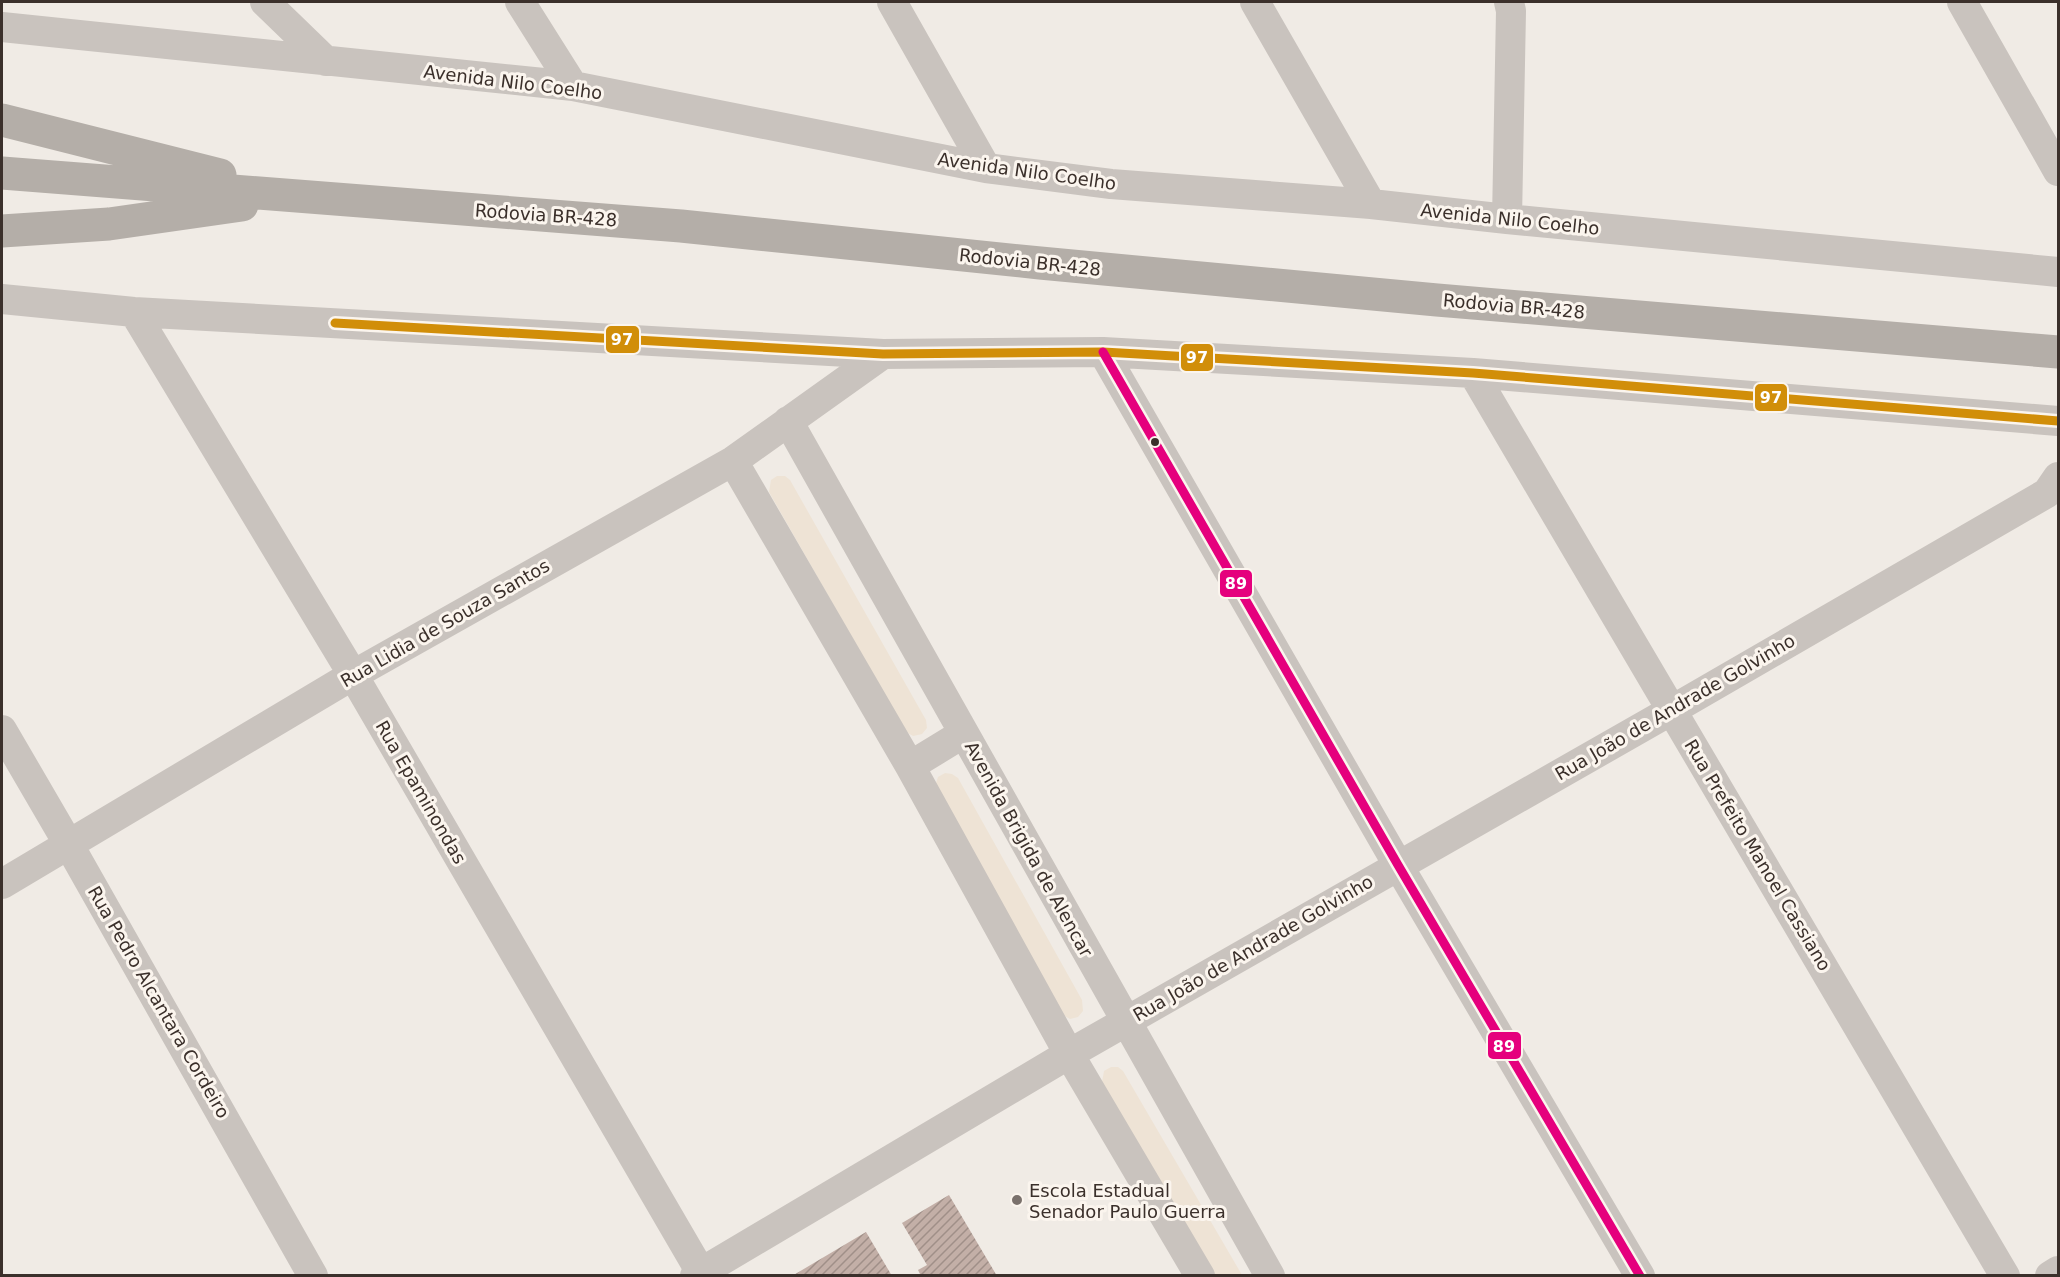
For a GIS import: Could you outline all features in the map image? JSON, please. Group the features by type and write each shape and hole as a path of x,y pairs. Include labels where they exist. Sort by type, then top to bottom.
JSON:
{"highway":[{"path":"2,120 303,196"},
{"name":"Rodovia BR-428","path":"2,172 681,226 1122,271 1449,301 2058,352"},
{"path":"2,231 109,224 303,196"}],"street":[{"path":"265,2 326,61"},
{"path":"520,2 573,86"},
{"path":"892,2 986,168"},
{"path":"1255,2 1371,204"},
{"path":"1507,219 1511,12 1509,2"},
{"path":"1962,2 2058,171"},
{"name":"Avenida Nilo Coelho","path":"2,27 573,86 986,168 1112,184 1371,204 2058,272"},
{"path":"2,300 134,312 883,354 1103,352 1473,373 2058,421"},
{"name":"Rua Epaminondas","path":"134,312 353,675 700,1274"},
{"path":"1103,352 1398,865 1640,1275"},
{"name":"Rua Lidia de Souza Santos","path":"2,884 353,675 732,461 883,354"},
{"name":"Rua Prefeito Manoel Cassiano","path":"1473,373 2005,1275"},
{"name":"Avenida Brigida de Alencar","path":"789,421 1125,1022 1270,1275"},
{"path":"732,461 910,766 1068,1054 1200,1275"},
{"name":"Rua João de Andrade Golvinho","path":"700,1274 1068,1054 2055,494"},
{"name":"Rua Pedro Alcantara Cordeiro","path":"2,730 314,1275"},
{"path":"910,766 964,733"},
{"path":"2050,1275 2058,1270"}],"shaded area":[{"path":"777,476 785,476 790,480 926,720 927,728 922,734 913,736 906,732 769,492 771,480"},
{"path":"945,773 958,778 1082,1000 1083,1011 1078,1017 1070,1019 1063,1015 935,786 938,777"},
{"path":"1111,1067 1118,1067 1123,1071 1242,1275 1215,1275 1102,1082 1104,1071"}],"building":[{"path":"949,1195 997,1276 921,1276 918,1270 927,1265 902,1223"},
{"path":"866,1232 892,1276 792,1276"}],"transit line":[{"name":"97","path":"335,323 883,354 1103,352 1473,373 2058,421"},
{"name":"89","path":"1103,352 1398,865 1640,1276"}],"place":[{"name":"Escola Estadual Senador Paulo Guerra","path":"1017,1200"}]}
